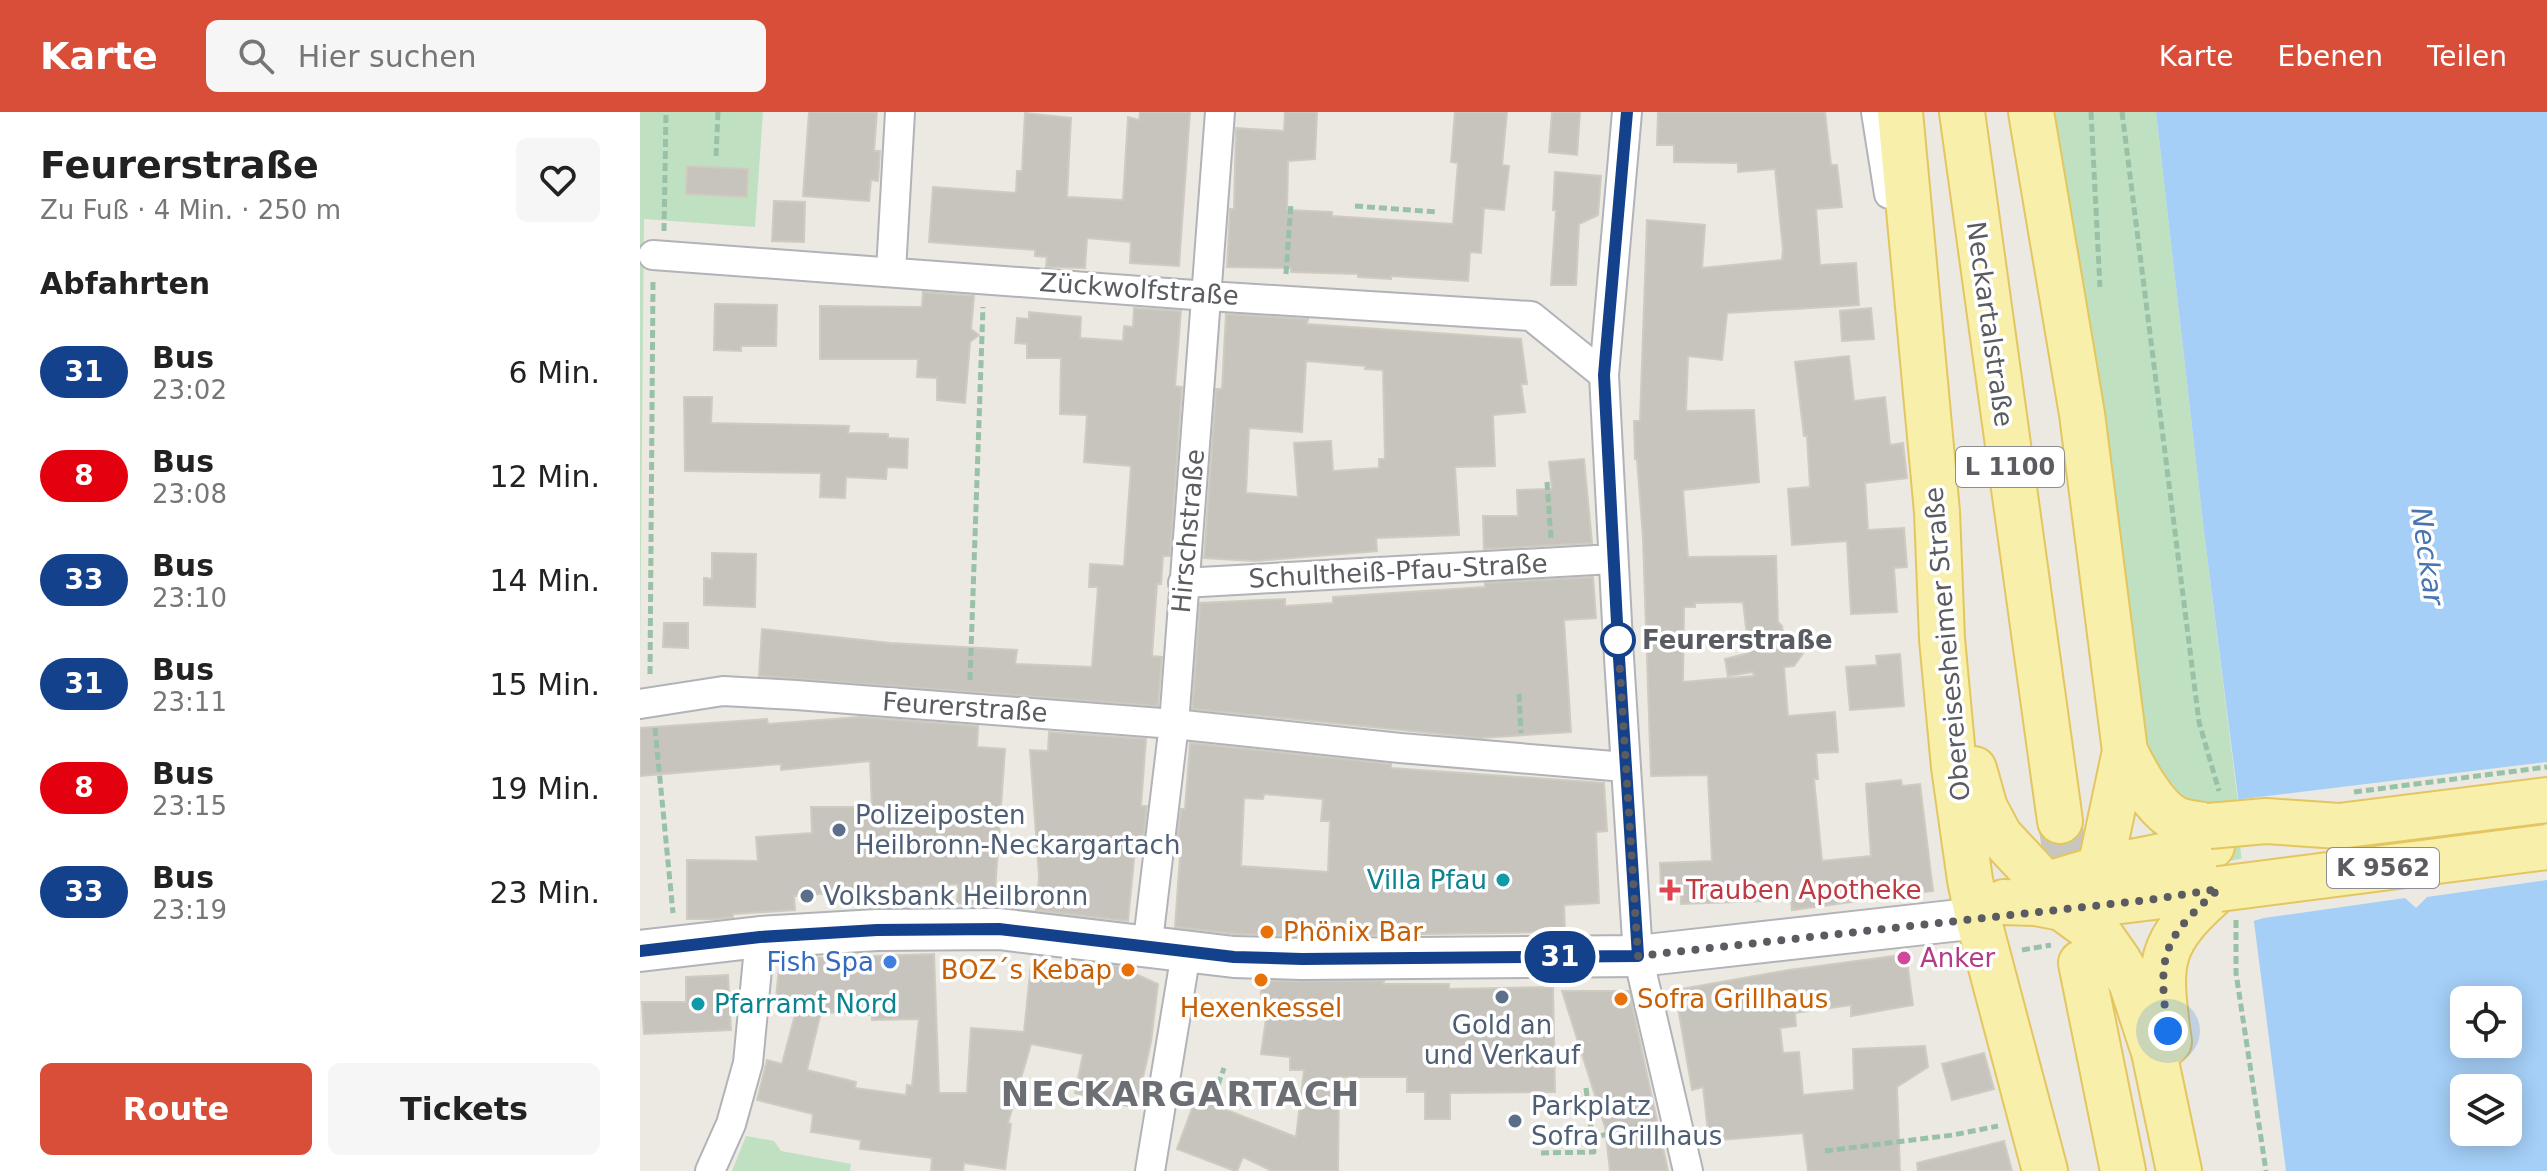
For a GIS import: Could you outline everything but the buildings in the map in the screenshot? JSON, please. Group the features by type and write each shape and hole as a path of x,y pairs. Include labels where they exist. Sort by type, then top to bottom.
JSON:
{"main road":[{"path":"1900,112 1922,366"},
{"name":"Neckartalstraße","path":"1962,112 2060,821"},
{"path":"2031,112 2082,414 2125,751 2138,778 2176,819 2214,823"},
{"name":"Obereisesheimer Straße","path":"1922,366 1937,512 1942,639 1954,767 1970,880 1991,910 2045,1171"},
{"path":"1937,512 1978,785 1985,808 2000,836 2075,891 2131,982 2154,1052 2179,1171"},
{"path":"2075,891 2125,751"},
{"name":"K 9562","path":"640,951 760,937 877,930 999,929 1166,951 1302,959 1638,956 1991,910 2075,891 2214,823 2339,810 2547,800"},
{"name":"K 9562","path":"2075,891 2227,904 2547,847"},
{"path":"2187,1171 2164,1003 2164,962 2169,943 2191,914 2227,904"},
{"path":"2081,963 2123,1171"}],"street":[{"path":"891,271 900,112"},
{"name":"Hirschstraße","path":"1150,1171 1166,951 1174,724 1183,583 1208,296 1220,112"},
{"path":"1627,112 1604,375 1613,559 1638,956 1688,1171"},
{"name":"Obereisesheimer Straße","path":"1876,112 1922,366"},
{"name":"Zückwolfstraße","path":"660,255 1208,296 1531,316 1604,375"},
{"name":"Schultheiß-Pfau-Straße","path":"1183,583 1613,559"},
{"name":"Feurerstraße","path":"646,704 723,691 1174,724 1625,767"},
{"path":"710,1171 731,1124 748,1063 760,937"}],"path":[{"path":"666,112 650,668 646,704 671,887"},
{"path":"716,156 718,112"},
{"path":"2091,112 2094,200"},
{"path":"2122,112 2214,823"},
{"path":"1284,299 1291,203"},
{"path":"1355,206 1437,212"},
{"path":"969,707 984,278"},
{"path":"1547,482 1553,563"},
{"path":"1519,694 1523,758"},
{"path":"2339,810 2547,767"},
{"path":"2227,904 2238,934 2236,973 2266,1171"},
{"path":"1214,1096 1224,1068"},
{"path":"1541,1153 1594,1152 1586,1088"},
{"path":"1592,1138 1677,1115"},
{"path":"1825,1151 1953,1135 1998,1126"}],"green space":[{"path":"640,112 763,112 755,227 644,219 640,662"},
{"path":"2050,112 2156,112 2245,858 2158,874"},
{"path":"746,1136 774,1141 781,1151 851,1164 850,1171 732,1171"}],"water":[{"name":"Neckar","path":"2156,112 2547,112 2547,1171 2286,1171 2205,540"}],"pier":[{"path":"2547,762 2547,880 2427,897 2416,908 2405,898 2250,922 2234,800"}],"tunnel":[{"path":"2060,821 2073,913"}],"bus line":[{"name":"31","path":"640,951 760,937 877,930 999,929 1234,957 1638,956 1604,375 1627,112"}],"place":[{"name":"Feurerstraße","path":"1618,640"},
{"name":"Polizeiposten Heilbronn-Neckargartach","path":"839,830"},
{"name":"Villa Pfau","path":"1503,880"},
{"name":"Trauben Apotheke","path":"1670,890"},
{"name":"Volksbank Heilbronn","path":"807,896"},
{"name":"Phönix Bar","path":"1267,932"},
{"name":"Anker","path":"1904,958"},
{"name":"Fish Spa","path":"890,962"},
{"name":"BOZ´s Kebap","path":"1128,970"},
{"name":"Hexenkessel","path":"1261,980"},
{"name":"Gold an und Verkauf","path":"1502,997"},
{"name":"Sofra Grillhaus","path":"1621,999"},
{"name":"Pfarramt Nord","path":"698,1004"},
{"name":"Parkplatz Sofra Grillhaus","path":"1515,1121"}],"district":[{"name":"NECKARGARTACH","path":"1181,1094"}],"route":[{"path":"1618,640 1638,956 2148,900 2219,889 2191,914 2169,943 2164,962 2168,1031"}]}
